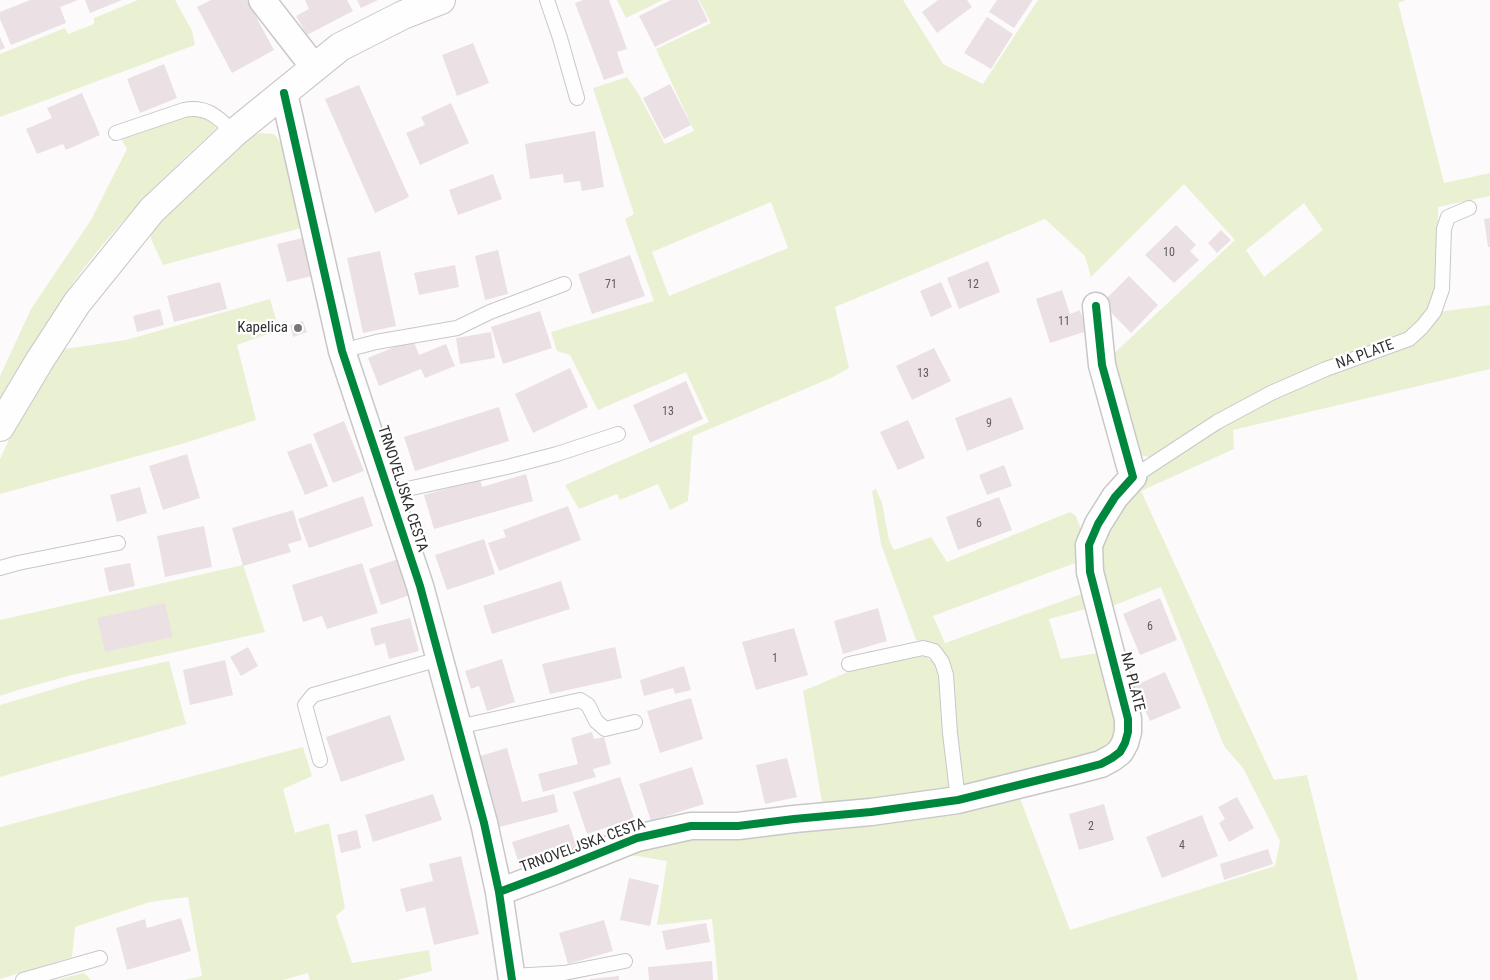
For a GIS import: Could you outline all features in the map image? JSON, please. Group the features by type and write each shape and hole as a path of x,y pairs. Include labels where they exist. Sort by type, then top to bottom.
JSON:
{"street":[{"path":"262,0 314,67"},
{"path":"0,427 77,303 152,210 234,133 340,47 402,15 441,0"},
{"name":"TRNOVELJSKA CESTA","path":"284,93 342,351 420,586 484,823 499,892 512,978"},
{"path":"1096,306 1102,365 1133,477"},
{"name":"NA PLATE","path":"738,826 871,812 958,800 1076,772 1101,764 1120,752 1128,732 1128,719 1090,572 1089,545 1098,524 1115,497 1133,477"},
{"name":"TRNOVELJSKA CESTA","path":"499,892 555,872 637,838 690,826 738,826"}],"lane":[{"path":"547,0 577,98"},
{"path":"116,133 195,108 218,117 234,133"},
{"name":"NA PLATE","path":"1133,477 1217,422 1271,393 1326,369 1409,339 1434,312 1442,290 1444,229 1448,217 1469,208"},
{"path":"342,351 376,342 457,328 490,312 564,284"},
{"path":"389,493 507,467 557,454 618,434"},
{"path":"0,568 118,543"},
{"path":"848,664 923,648 934,651 942,662 946,675 950,733 958,800"},
{"path":"320,760 305,705 313,695 439,659"},
{"path":"458,727 580,700 588,705 596,721 605,729 635,722"},
{"path":"23,980 100,958"},
{"path":"512,978 564,973 625,961"}],"green space":[{"path":"138,0 175,0 192,31 195,45 0,117 0,54 65,28 68,34 94,24 94,18"},
{"path":"617,0 663,0 626,18"},
{"path":"699,0 903,0 943,64 983,84 1038,0 1406,0 1398,3 1444,183 1490,173 1490,196 1438,207 1438,260 1432,300 1426,313 1406,333 1149,457 1139,455 1108,359 1235,240 1184,184 1091,277 1085,256 1045,219 835,307 849,368 831,378 693,436 688,501 670,510 658,484 620,500 617,494 579,509 565,485 709,422 686,372 598,410 570,355 557,351 551,332 654,301 625,219 634,214 593,88 627,77 639,95 665,144 694,131 656,49 711,23","holes":["771,202 788,248 669,296 652,252","1304,203 1323,230 1264,277 1246,250"]},
{"path":"196,111 213,121 216,129 137,206 100,248 49,319 0,404 0,376 31,309 91,220 127,149 121,139"},
{"path":"260,133 274,134 282,144 301,228 163,265 151,239 151,232 201,179 251,137"},
{"path":"270,299 279,330 237,345 256,420 185,443 0,494 0,459 19,418 58,350 126,340"},
{"path":"1490,305 1490,369 1233,430 1234,449 1141,491 1274,780 1307,775 1358,980 718,980 712,919 657,925 667,861 624,854 639,844 1018,793 1070,930 1275,866 1280,841 1243,768 1224,746 1161,587 1107,608 1095,546 1135,484 1179,450 1307,381 1366,360 1438,312"},
{"path":"876,489 882,503 889,540 894,550 931,537 947,562 1070,512 1076,516 1082,532 1093,607 1049,619 1061,659 1104,652 1121,715 1110,751 969,791 964,784 955,733 952,677 927,642 916,640 881,544 872,491","holes":["1075,563 1082,594 945,643 933,616"]},
{"path":"243,565 265,632 72,675 0,696 0,620"},
{"path":"922,655 934,662 938,675 950,789 823,808 803,691 855,669"},
{"path":"169,661 186,724 0,777 0,705 88,679"},
{"path":"303,747 312,776 283,789 295,833 329,823 345,908 336,916 352,963 429,950 432,971 397,980 310,980 308,973 283,980 184,980 202,976 188,897 150,902 75,927 72,957 0,979 0,827"},
{"path":"84,973 91,980 55,980"}],"building":[{"path":"30,0 78,0 60,7 66,23 11,45 0,19 0,12"},
{"path":"85,0 122,0 90,13"},
{"path":"211,0 247,0 274,50 232,73 197,7"},
{"path":"305,0 347,0 353,11 307,35 296,16 309,9"},
{"path":"357,0 378,0 361,8"},
{"path":"583,0 609,0 627,49 617,52 624,73 604,80 575,3"},
{"path":"671,0 698,0 708,21 655,47 639,16"},
{"path":"938,0 967,0 972,7 937,33 922,12"},
{"path":"997,0 1033,0 1014,28 989,12"},
{"path":"987,17 1013,34 991,69 964,53"},
{"path":"0,37 5,48 0,50"},
{"path":"473,43 489,83 457,96 442,55"},
{"path":"164,64 177,98 140,113 127,79"},
{"path":"670,84 691,125 664,139 643,98"},
{"path":"359,85 409,197 375,213 325,99"},
{"path":"82,93 100,135 66,150 63,144 37,154 26,129 52,118 47,108"},
{"path":"451,103 469,143 420,165 406,133 425,125 421,117"},
{"path":"595,131 604,187 582,191 580,181 564,183 563,174 530,179 525,144"},
{"path":"493,174 502,199 458,215 449,190"},
{"path":"1490,218 1490,247 1488,247 1484,219"},
{"path":"1176,225 1196,245 1190,251 1199,260 1174,283 1145,255"},
{"path":"1221,230 1231,240 1217,253 1208,243"},
{"path":"302,238 312,276 287,282 277,244"},
{"path":"498,250 508,294 485,300 475,256"},
{"path":"380,251 396,326 363,333 347,258"},
{"path":"630,255 645,296 592,314 578,274"},
{"path":"988,261 1000,292 959,309 947,278"},
{"path":"455,265 459,287 419,295 414,273"},
{"path":"1129,276 1158,305 1131,333 1102,303"},
{"path":"220,282 227,309 174,322 167,296"},
{"path":"941,282 952,307 931,317 920,291"},
{"path":"1062,290 1070,314 1080,310 1087,331 1050,343 1036,299"},
{"path":"160,309 164,325 137,332 133,316"},
{"path":"540,311 552,348 503,364 491,327"},
{"path":"303,321 307,332 293,337 290,325"},
{"path":"491,332 495,358 460,364 456,338"},
{"path":"413,339 419,355 446,344 455,366 425,378 421,369 379,386 368,358"},
{"path":"934,348 951,381 912,400 896,366"},
{"path":"570,368 588,407 533,433 515,394"},
{"path":"686,381 703,419 650,443 633,405"},
{"path":"1011,397 1024,429 967,451 955,418"},
{"path":"499,407 509,441 415,471 404,437"},
{"path":"908,420 925,458 898,470 880,432"},
{"path":"344,421 364,471 333,483 313,434"},
{"path":"311,443 328,486 305,495 287,452"},
{"path":"187,454 200,498 163,510 149,466"},
{"path":"1004,465 1012,486 987,495 979,475"},
{"path":"526,474 533,501 434,529 424,495 480,479 482,487"},
{"path":"140,487 147,513 117,522 110,495"},
{"path":"363,496 373,526 309,548 298,519"},
{"path":"999,497 1012,530 958,550 946,517"},
{"path":"568,506 581,540 499,571 488,543 506,537 503,530"},
{"path":"293,510 302,540 288,544 291,552 243,566 232,528"},
{"path":"204,526 212,567 165,577 157,536"},
{"path":"484,539 495,574 447,590 435,555"},
{"path":"398,559 410,595 381,605 369,569"},
{"path":"130,563 135,586 109,592 104,568"},
{"path":"362,563 378,613 327,629 322,616 303,622 292,585"},
{"path":"561,581 570,609 492,634 483,606"},
{"path":"1160,598 1177,640 1140,655 1123,614"},
{"path":"165,603 173,637 105,652 97,618"},
{"path":"878,608 887,641 843,654 834,621"},
{"path":"410,618 419,651 389,659 385,643 375,646 370,628"},
{"path":"794,628 808,675 756,690 742,642"},
{"path":"248,647 258,666 241,676 230,657"},
{"path":"615,647 622,678 550,694 542,664"},
{"path":"502,659 515,702 487,711 479,686 471,689 465,671"},
{"path":"225,660 233,695 190,705 183,670"},
{"path":"684,666 691,690 675,694 673,688 644,696 640,680"},
{"path":"1165,672 1181,708 1150,721 1134,686"},
{"path":"691,698 703,739 660,753 647,711"},
{"path":"390,715 405,760 341,782 326,737"},
{"path":"592,732 594,739 604,737 611,764 593,769 596,777 543,792 538,774 578,764 571,738"},
{"path":"507,748 522,802 554,794 558,812 499,827 480,756"},
{"path":"787,758 797,797 765,804 756,765"},
{"path":"692,767 704,804 651,821 639,784"},
{"path":"620,777 634,818 587,834 573,792"},
{"path":"433,794 442,820 373,842 365,815"},
{"path":"1237,797 1254,828 1229,842 1219,823 1225,819 1218,807"},
{"path":"1104,804 1114,840 1079,850 1069,814"},
{"path":"1202,815 1218,856 1162,878 1146,837"},
{"path":"569,824 577,848 520,867 512,842"},
{"path":"357,830 361,848 341,853 337,835"},
{"path":"1268,849 1273,864 1224,880 1220,864"},
{"path":"461,856 479,934 434,945 425,907 406,912 400,889 433,881 429,864"},
{"path":"629,878 659,885 650,926 620,920"},
{"path":"181,918 191,951 127,970 116,928 145,919 147,928"},
{"path":"604,920 613,951 568,964 559,933"},
{"path":"706,923 710,942 666,950 662,931"},
{"path":"712,961 713,980 649,980 648,967"},
{"path":"619,976 619,980 590,980 590,979"}],"cycle path":[{"path":"284,93 342,351 420,586 484,823 499,892 512,980"},
{"path":"499,892 637,838 691,826 738,826 871,812 958,800 1101,764 1120,752 1128,732 1128,719 1090,572 1089,545 1098,524 1115,497 1133,477 1102,365 1096,306"}],"place":[{"name":"Kapelica","path":"298,328"}]}
